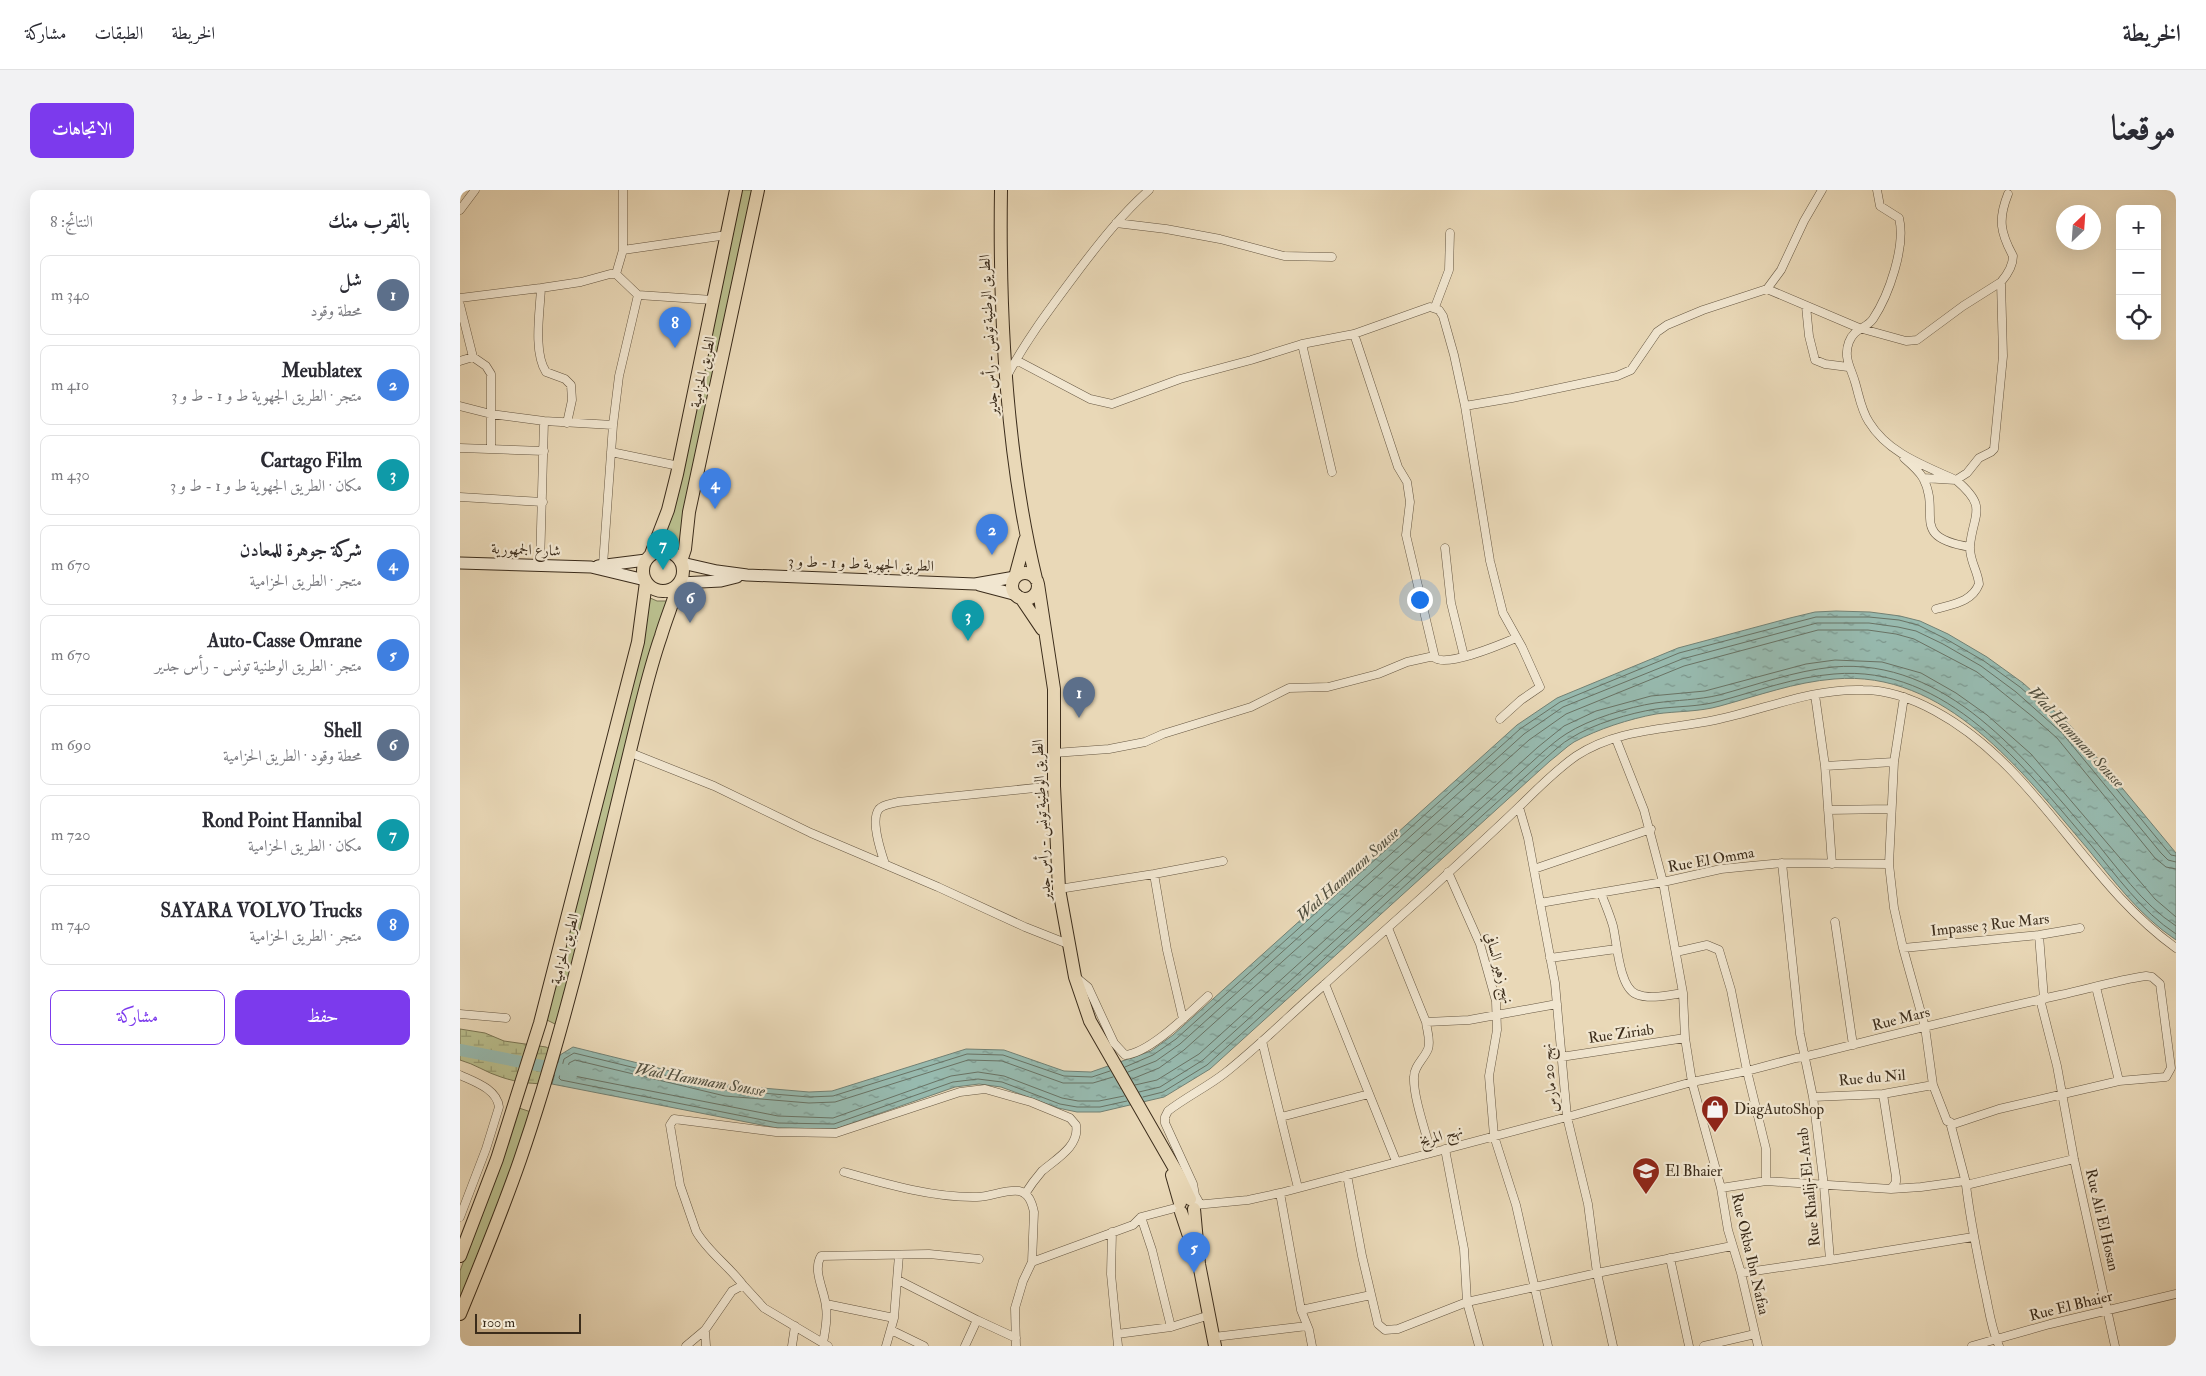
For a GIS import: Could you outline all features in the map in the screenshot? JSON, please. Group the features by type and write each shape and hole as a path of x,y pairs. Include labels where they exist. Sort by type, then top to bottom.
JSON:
{"main road":[{"name":"الطريق الحزامية","path":"460,1256 497,1159 540,1023 638,642 645,581 642,570 668,510 679,466 736,190"},
{"name":"الطريق الحزامية","path":"460,1314 497,1223 535,1111 586,933 652,666 684,571 681,562 685,549 689,512 758,190"},
{"name":"الطريق الوطنية تونس - رأس جدير","path":"1001,190 1000,257 1005,380 1026,537 1050,651 1054,689 1054,786 1059,889 1068,944 1075,977 1090,1021 1169,1160 1188,1206 1215,1342"},
{"name":"الطريق الوطنية تونس - رأس جدير","path":"1015,577 1026,537"},
{"path":"649,557 667,551 672,553 681,562"},
{"name":"شارع الجمهورية","path":"460,562 540,566 597,566 649,557"},
{"name":"الطريق الجهوية ط و 1 - ط و 3","path":"681,562 717,572 747,575 975,584 1015,577"},
{"name":"شارع الجمهورية","path":"597,566 645,581"},
{"path":"1024,573 1029,573 1037,582 1038,589 1031,597 1019,597 1012,588 1015,577 1024,573"},
{"name":"الطريق الجهوية ط و 1 - ط و 3","path":"679,584 721,581 747,575"},
{"path":"645,581 652,588 662,592 668,591 679,584"},
{"name":"الطريق الجهوية ط و 1 - ط و 3","path":"975,584 1019,597"},
{"name":"الطريق الوطنية تونس - رأس جدير","path":"1019,597 1046,635"}],"street":[{"path":"460,210 476,190"},
{"path":"616,274 623,250 623,190"},
{"path":"1005,380 1030,335 1054,300 1116,223 1149,190"},
{"path":"1465,406 1617,376 1631,370 1657,332 1666,325 1703,310 1767,289 1781,270 1804,221 1822,190"},
{"path":"1877,190 1880,206 1899,218 1901,225 1898,263 1873,319 1859,328 1849,342 1846,352 1848,367 1868,421 1881,438 1900,453 1923,478 1928,491 1929,520 1933,529 1946,542 1970,547"},
{"path":"1767,289 1859,328 1906,342 1917,340 1963,306 2001,282 2013,261 2013,256 2000,224 2002,210 2008,194"},
{"path":"1116,223 1166,229 1220,239 1284,256 1332,257"},
{"path":"1435,307 1449,270 1450,233"},
{"path":"623,250 727,235"},
{"path":"460,298 581,282 616,274 638,295 713,300"},
{"path":"1923,478 1956,480 1967,473 1979,458 1991,452 1996,443 1997,410 2003,356 2001,282"},
{"path":"541,288 538,342 546,372 565,380 571,385 572,400 567,423"},
{"path":"597,566 612,452 619,376 638,295"},
{"path":"460,305 473,357 486,366 491,374 491,449"},
{"path":"1806,306 1811,352 1815,360 1825,364 1848,367"},
{"path":"1016,360 1090,399 1112,404 1180,379 1302,344 1354,334 1423,308 1435,307"},
{"path":"1435,307 1443,316 1454,355 1465,406 1490,562 1503,613 1540,687 1521,700 1500,719"},
{"path":"1354,334 1398,466 1407,482 1410,502 1406,535 1434,656 1439,660 1477,654 1516,638"},
{"path":"1302,344 1332,472"},
{"path":"460,361 473,357"},
{"path":"460,406 491,414 544,421 614,425"},
{"path":"540,566 544,421"},
{"path":"460,448 544,451"},
{"path":"612,452 679,466"},
{"path":"1900,453 1956,480 1963,486 1977,506 1978,517 1970,547 1973,566 1979,584 1973,596 1959,603 1936,609"},
{"path":"460,497 543,502"},
{"path":"1445,548 1451,603 1464,656"},
{"path":"1054,753 1109,749 1145,742 1163,734 1251,707 1289,688 1328,687 1378,674 1407,662 1434,656"},
{"path":"1188,1206 1195,1195 1193,1184 1165,1123 1164,1116 1168,1111 1201,1090 1262,1041 1576,756 1616,738 1653,728 1714,721 1835,691 1865,690 1904,697 1936,712 1975,739 2000,760 2035,795 2129,906 2153,931 2176,948"},
{"path":"1815,695 1825,766 1832,864"},
{"path":"1904,697 1894,762 1889,864 1894,908 1925,1027 1933,1085 1947,1121 1954,1124 1999,1109 2119,1081 2096,987"},
{"name":"Rue Okba Ibn Nafaa","path":"1616,738 1639,792 1651,829 1663,882 1683,993 1685,1038 1692,1082 1721,1188 1732,1246 1741,1273 1758,1346"},
{"path":"631,753 714,786 811,833 885,864 1024,927 1068,944"},
{"path":"1825,766 1894,762"},
{"path":"885,864 876,825 876,815 884,806 898,802 1054,786"},
{"name":"نهج 20 مارس","path":"1519,807 1528,838 1558,1004 1567,1117 1588,1204 1597,1273 1613,1346"},
{"path":"1828,810 1891,809"},
{"path":"1534,869 1651,829"},
{"path":"1059,889 1223,861"},
{"name":"Rue El Omma","path":"1540,903 1663,882 1721,869 1782,863 1889,864"},
{"name":"Rue Khalij-El-Arab","path":"1782,863 1803,1057 1813,1097 1824,1186 1830,1260 1973,1237"},
{"name":"نهج زهير السافي","path":"1448,872 1480,944 1494,994 1497,1030 1489,1076 1494,1136 1516,1205 1548,1346"},
{"path":"1154,874 1166,950 1183,1018"},
{"path":"1601,893 1613,926 1616,949 1629,988 1637,994 1658,996 1683,993"},
{"path":"1835,922 1853,1045"},
{"path":"1388,928 1426,1022 1428,1050 1415,1070 1414,1077 1415,1089 1431,1153"},
{"name":"Impasse 3 Rue Mars","path":"1903,948 2039,935 2080,928"},
{"path":"2039,935 2042,999 2057,1066 2074,1159"},
{"path":"1676,952 1707,946 1719,950 1731,990 1747,1071 1766,1149 1766,1181"},
{"path":"1550,958 1616,949"},
{"name":"Rue Mars","path":"1692,1082 1747,1071 2042,999 2146,976 2152,977 2160,984 2171,1068 2169,1075 2162,1079 2119,1081"},
{"path":"1075,977 1088,986 1114,1043 1124,1055 1147,1045 1170,1031 1208,996"},
{"path":"1325,984 1396,1161"},
{"path":"1426,1022 1469,1020 1558,1004"},
{"path":"460,1014 506,1018"},
{"name":"Rue Ziriab","path":"1561,1057 1685,1038"},
{"path":"1262,1041 1298,1188"},
{"path":"460,1076 487,1088 499,1101 500,1107 460,1217"},
{"name":"نهج المريخ","path":"1032,1262 1133,1225 1141,1217 1188,1206 1248,1200 1280,1193 1692,1082"},
{"name":"Rue du Nil","path":"1813,1097 1883,1094 1933,1085"},
{"path":"979,1259 929,1254 821,1256 818,1270 826,1304 825,1345 764,1308 732,1269 700,1238 680,1185 670,1125 674,1119 776,1132 836,1133 960,1092 985,1089 994,1090 1031,1102 1070,1118 1076,1125 1076,1134 1065,1153 1041,1173 1025,1194"},
{"path":"1281,1117 1369,1094"},
{"path":"1883,1094 1896,1177 1896,1182 1891,1189"},
{"path":"1950,1122 1965,1183 1990,1325 1997,1343"},
{"path":"1445,1149 1464,1249 1467,1302 1479,1346"},
{"name":"Rue Ali El Hosan","path":"1721,1188 1766,1181 1891,1189 1921,1187 1965,1183 2016,1174 2074,1159 2115,1346"},
{"path":"844,1172 889,1185 941,1194 977,1197 1018,1191 1025,1194 1030,1199 1034,1212 1032,1262 1023,1281 1015,1308 1016,1342"},
{"path":"1347,1176 1378,1324 1388,1331 1398,1329 1467,1302 1732,1246"},
{"path":"1280,1193 1301,1310 1312,1346"},
{"path":"1141,1217 1152,1250 1171,1327"},
{"path":"1112,1232 1111,1274 1118,1346"},
{"path":"886,1346 894,1318 899,1255"},
{"path":"1670,1258 1689,1346"},
{"path":"1741,1273 1830,1260"},
{"path":"898,1280 1016,1342"},
{"path":"686,1346 705,1330 732,1291 743,1284"},
{"name":"Rue El Bhaier","path":"1972,1346 1997,1343 2108,1310 2176,1294"},
{"path":"1301,1310 1372,1295"},
{"path":"826,1304 894,1318"},
{"path":"1117,1334 1171,1327 1210,1315"},
{"path":"965,1346 977,1320"},
{"path":"792,1346 795,1326"},
{"path":"1215,1342 1307,1326"},
{"path":"705,1330 706,1346"},
{"path":"891,1330 924,1346"},
{"path":"1704,1346 1755,1334"}],"green space":[{"path":"741,190 754,190 682,546 660,541"},
{"path":"648,597 657,601 670,601 557,1025 545,1019"},
{"path":"460,1029 485,1033 504,1041 546,1047 560,1055 552,1084 526,1083 507,1079 460,1060"},
{"path":"519,1108 531,1112 513,1167 460,1300 460,1271"}],"water":[{"path":"1815,612 1870,612 1900,616 1920,621 1948,634 1987,657 2023,683 2070,725 2176,853 2176,940 2139,909 2036,788 2008,758 1978,731 1946,708 1912,690 1874,680 1834,679 1791,686 1712,708 1656,714 1635,719 1603,729 1574,742 1550,761 1210,1069 1164,1097 1100,1112 1077,1112 1058,1108 1001,1087 979,1084 955,1087 835,1129 777,1128 552,1084 560,1055 573,1047 727,1085 809,1092 832,1091 966,1049 1004,1050 1064,1071 1091,1072 1151,1051 1173,1035 1517,725 1557,698 1678,648"}],"waterway":[{"name":"Wad Hammam Sousse","path":"460,1050 573,1072"}],"place":[{"name":"SAYARA VOLVO Trucks","path":"675,348"},
{"name":"شركة جوهرة للمعادن","path":"715,509"},
{"name":"Meublatex","path":"992,555"},
{"name":"Rond Point Hannibal","path":"663,570"},
{"name":"Shell","path":"690,623"},
{"name":"Cartago Film","path":"968,641"},
{"name":"شل","path":"1079,718"},
{"name":"DiagAutoShop","path":"1715,1133"},
{"name":"El Bhaier","path":"1646,1195"},
{"name":"Auto-Casse Omrane","path":"1194,1273"}]}
